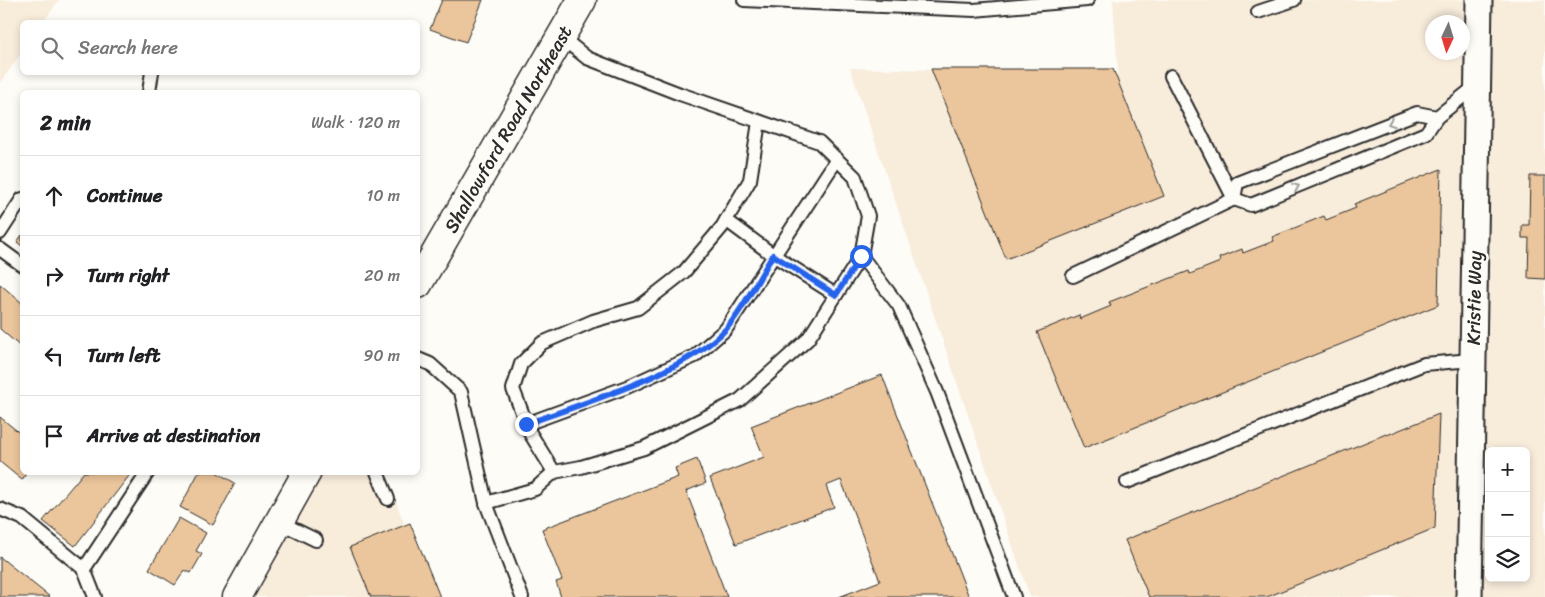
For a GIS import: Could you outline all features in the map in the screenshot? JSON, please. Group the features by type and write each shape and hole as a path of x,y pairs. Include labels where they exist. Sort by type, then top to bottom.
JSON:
{"street":[{"name":"Shallowford Road Northeast","path":"420,281 582,0"},
{"name":"Kristie Way","path":"1469,597 1479,0"},
{"path":"237,597 306,475"}],"lane":[{"path":"744,0 974,10 992,4 1086,0"},
{"path":"1258,12 1294,0"},
{"path":"486,503 534,489 554,472 581,468 644,448 740,400 808,339 861,256 868,216 855,177 819,142 759,122 587,58 561,37"},
{"path":"149,90 152,75"},
{"path":"1171,76 1234,199 1251,205 1426,133 1437,117 1478,85"},
{"path":"1234,199 1237,183 1417,113 1437,117"},
{"path":"554,472 526,424 513,389 521,364 542,343 593,321 638,308 684,272 726,220 750,180 759,122"},
{"path":"526,424 627,386 695,356 726,329 837,159"},
{"path":"1072,276 1234,199"},
{"path":"0,233 20,202"},
{"path":"726,220 773,255 836,295"},
{"path":"0,249 20,263"},
{"path":"861,256 899,306 937,392 1014,597"},
{"path":"420,360 430,364 461,392 486,503 522,597"},
{"path":"1127,482 1424,364 1472,360"},
{"path":"84,569 146,475"},
{"path":"378,475 388,498"},
{"path":"0,509 22,518 84,569 95,597"},
{"path":"278,522 316,540"}],"shaded area":[{"path":"0,0 59,0 44,20 20,20 20,55 0,83"},
{"path":"1113,0 1545,0 1545,597 1030,597 850,68 1118,74"},
{"path":"306,475 387,475 430,597 233,597"}],"building":[{"path":"442,0 483,0 466,42 430,29"},
{"path":"931,69 1113,69 1164,196 1006,259"},
{"path":"1441,169 1438,305 1084,448 1037,332 1079,315 1080,319 1111,306 1109,302 1189,271 1190,274 1220,262 1219,258 1242,249 1243,253 1274,241 1272,237 1324,216 1326,220 1356,208 1354,204"},
{"path":"1530,176 1545,176 1545,279 1528,278 1529,238 1522,238 1522,225 1529,225"},
{"path":"0,284 20,301 20,346 0,329"},
{"path":"882,375 969,597 839,597 880,581 841,480 826,486 834,507 736,544 710,478 764,457 751,426"},
{"path":"1439,414 1435,528 1267,597 1149,597 1125,540"},
{"path":"0,417 20,433 20,475 25,475 22,480 0,462"},
{"path":"697,459 706,483 686,491 727,597 561,597 556,582 562,580 542,529 678,477 675,468"},
{"path":"81,475 130,475 75,546 43,521"},
{"path":"197,475 221,475 235,483 213,525 180,507"},
{"path":"179,518 206,533 196,551 202,554 191,573 185,570 175,585 149,569"},
{"path":"410,523 440,597 371,597 350,547"},
{"path":"0,557 50,597 0,597"}],"route":[{"path":"526,424 627,386 695,356 726,329 773,255 836,295 861,256"}]}
